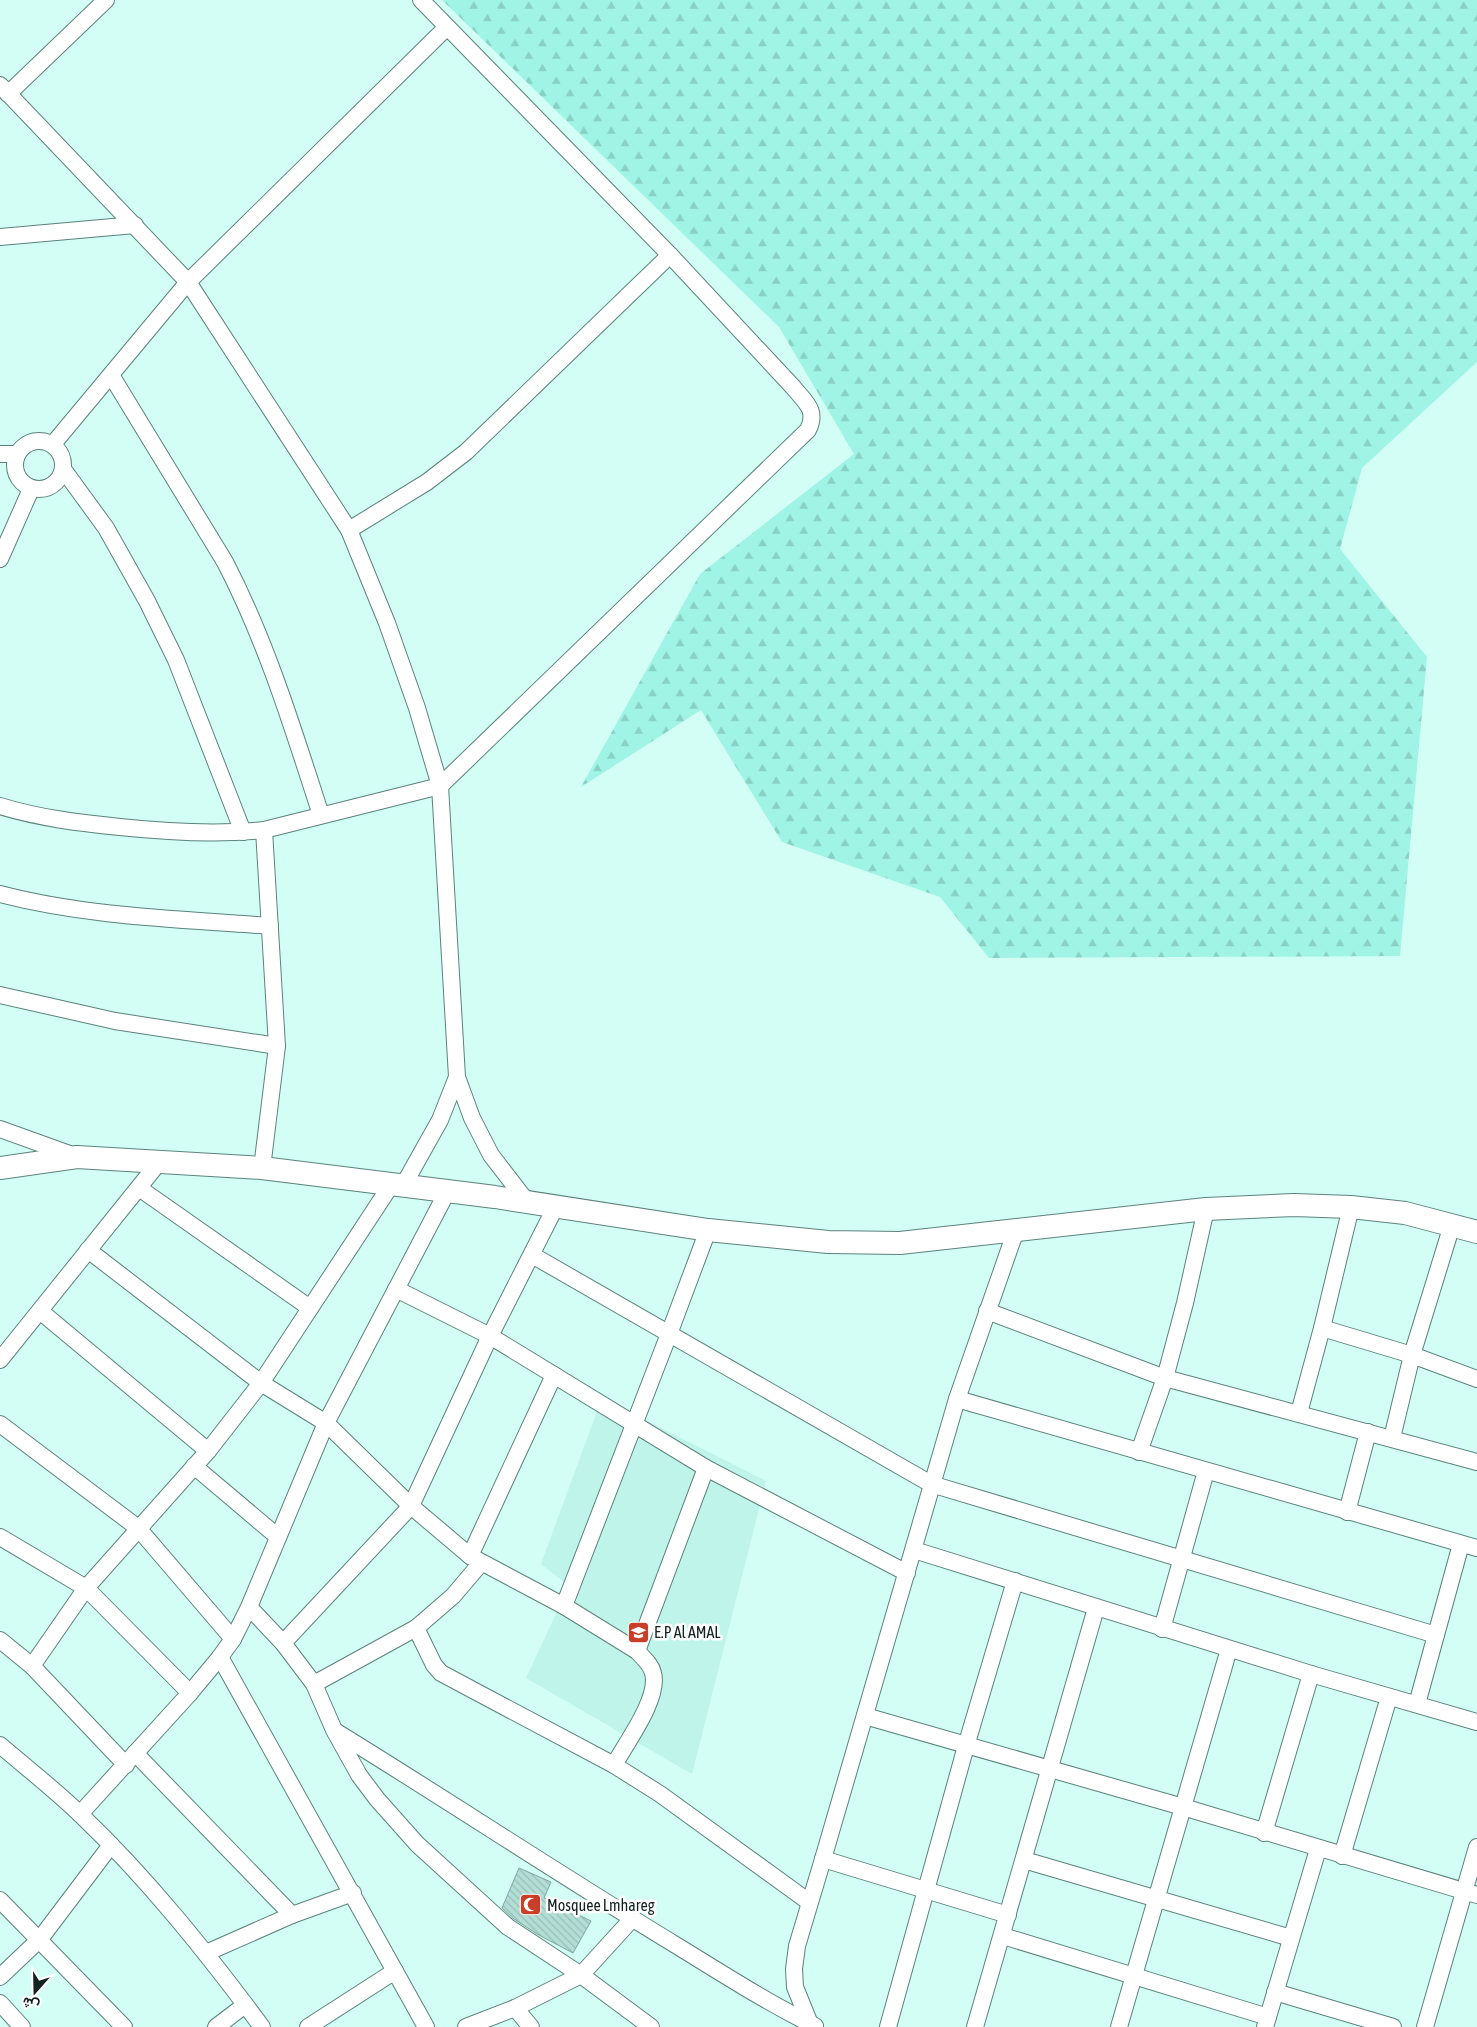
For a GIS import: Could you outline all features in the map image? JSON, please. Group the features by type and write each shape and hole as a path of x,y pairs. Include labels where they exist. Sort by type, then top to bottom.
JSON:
{"main road":[{"path":"0,1168 77,1157 262,1168 556,1206 708,1230 828,1242 900,1243 1206,1209 1294,1205 1352,1207 1405,1213 1477,1232"}],"street":[{"path":"106,0 4,90 188,282 348,530 399,657 417,708 440,786 457,1077 472,1118 491,1156 528,1203"},
{"path":"0,806 77,823 155,830 243,832 264,830 440,786 808,430 812,417 810,409 793,387 670,255 422,0"},
{"path":"53,444 188,282 447,27"},
{"path":"0,238 135,226"},
{"path":"348,530 427,482 466,452 670,255"},
{"path":"111,375 225,562 239,589 262,639 280,688 321,815"},
{"path":"39,440 53,444 62,455 63,469 57,482 45,489 31,488 20,481 14,468 17,454 26,444 39,440"},
{"path":"0,454 17,454"},
{"path":"63,469 106,528 147,601 172,651 243,832"},
{"path":"0,559 31,488"},
{"path":"262,1168 277,1046 264,830"},
{"path":"0,894 29,902 102,914 270,926"},
{"path":"0,995 115,1021 277,1046"},
{"path":"32,1666 86,1588 208,1451 261,1383 310,1308 397,1186 440,1120 457,1077"},
{"path":"0,1129 77,1157"},
{"path":"0,1360 160,1161"},
{"path":"139,1188 310,1308"},
{"path":"80,1814 190,1693 233,1639 249,1607 326,1423 447,1192"},
{"path":"283,1643 411,1506 490,1336 556,1206"},
{"path":"1299,1413 1352,1207"},
{"path":"1140,1452 1165,1378 1185,1303 1206,1209"},
{"path":"1392,1438 1412,1355 1452,1225"},
{"path":"564,1606 708,1230"},
{"path":"814,2026 795,1987 794,1969 797,1946 914,1550 956,1399 1016,1230"},
{"path":"88,1250 261,1383 326,1423 411,1506 475,1559 564,1606 637,1651 647,1661 653,1673 654,1688 649,1703 614,1765"},
{"path":"532,1255 931,1484 1436,1635"},
{"path":"396,1289 490,1336 706,1468 906,1573"},
{"path":"40,1311 208,1451"},
{"path":"988,1311 1165,1378 1477,1462"},
{"path":"1322,1328 1412,1355 1477,1379"},
{"path":"314,1684 416,1628 453,1596 475,1559 554,1375"},
{"path":"956,1399 1469,1546 1436,1635 1417,1704"},
{"path":"0,1424 138,1528 233,1639"},
{"path":"1347,1512 1368,1432"},
{"path":"194,1466 278,1537"},
{"path":"637,1651 706,1468"},
{"path":"1162,1629 1206,1471"},
{"path":"0,1538 86,1588 190,1693"},
{"path":"914,1550 1162,1629 1477,1722"},
{"path":"888,2027 966,1746 1015,1581"},
{"path":"249,1607 283,1643 314,1684 334,1730 360,1775 376,1799 417,1844 508,1927 581,1975 651,2027"},
{"path":"975,2027 1003,1936 1096,1608"},
{"path":"416,1628 434,1666 441,1673 614,1765 660,1794 810,1902"},
{"path":"0,1640 32,1666 131,1759 292,1915"},
{"path":"1119,2027 1158,1900 1229,1648"},
{"path":"220,1657 426,2027"},
{"path":"1264,1833 1311,1674"},
{"path":"1342,1856 1389,1697"},
{"path":"865,1716 1050,1771 1183,1807 1264,1833 1470,1893"},
{"path":"334,1730 632,1919 784,2011 814,2026"},
{"path":"0,1745 80,1814 110,1845 206,1953 262,2027"},
{"path":"0,1977 40,1939 110,1845"},
{"path":"1425,2027 1470,1893 1477,1847"},
{"path":"1003,1936 1134,1977 1266,2022 1318,1849"},
{"path":"823,1859 1008,1915"},
{"path":"1024,1860 1291,1938"},
{"path":"206,1953 292,1915 352,1893"},
{"path":"0,1900 124,2027"},
{"path":"466,2027 515,2008 581,1975 632,1919"},
{"path":"308,2027 395,1970"},
{"path":"1275,1992 1392,2027"},
{"path":"0,2003 22,2027"},
{"path":"216,2027 245,2005"},
{"path":"515,2008 531,2027"}],"shaded area":[{"name":"E.P Al AMAL","path":"602,1398 766,1481 692,1774 526,1678 569,1586 541,1564"}],"green space":[{"path":"442,0 1477,0 1477,362 1362,468 1340,549 1427,657 1400,956 989,958 940,897 782,842 701,710 581,787 700,574 854,454 779,327"}],"building":[{"name":"Mosquee Lmhareg","path":"519,1868 551,1882 544,1898 591,1921 573,1953 537,1934 514,1919 502,1908"}],"place":[{"name":"E.P Al AMAL","path":"638,1632"},
{"name":"Mosquee Lmhareg","path":"531,1905"}]}
